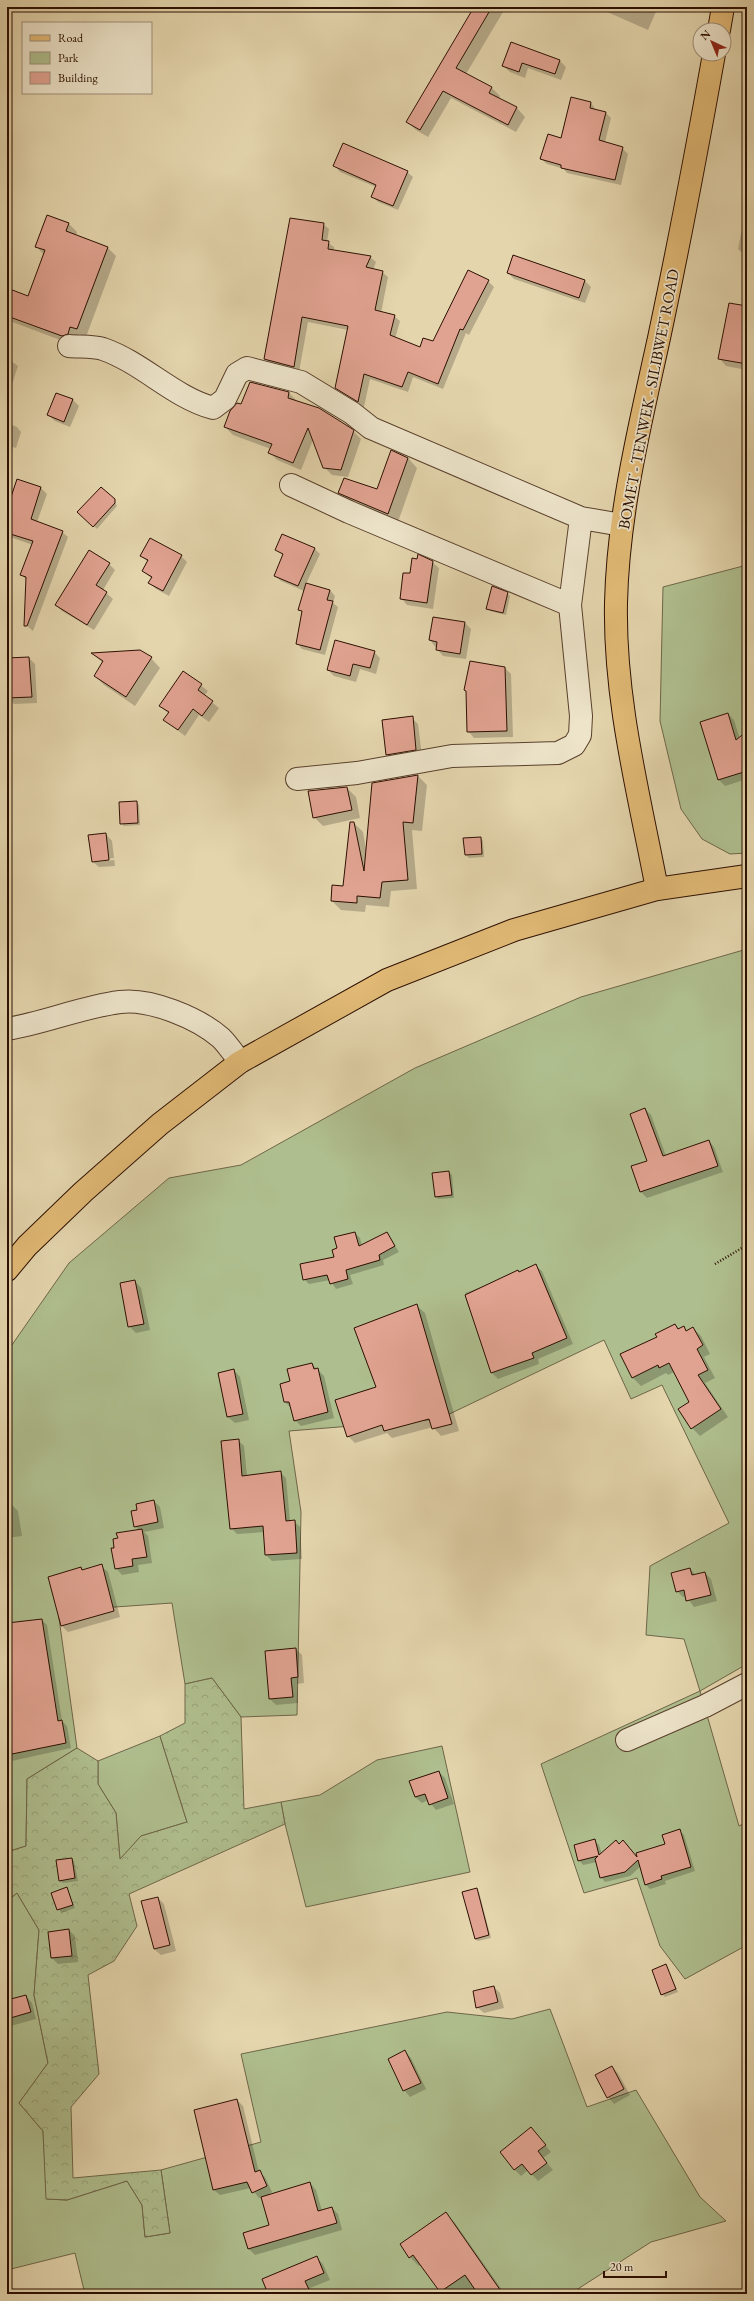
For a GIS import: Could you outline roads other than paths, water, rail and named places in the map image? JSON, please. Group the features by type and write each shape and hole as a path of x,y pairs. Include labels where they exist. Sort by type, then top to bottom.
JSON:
{"main road":[{"path":"720,22 723,7"},
{"name":"BOMET - TENWEK - SILIBWET ROAD","path":"656,889 629,756 619,676 616,604 622,525 633,457 677,255 713,62"},
{"path":"7,1270 27,1246 83,1192 160,1124 240,1062 387,980 514,930 656,889 716,879 747,876"}],"street":[{"path":"69,346 102,349 139,367 195,404 214,408 225,399 237,374 247,368 301,382 352,413 371,428 581,518 622,525"},
{"path":"291,485 348,512 570,605"},
{"path":"297,779 357,773 452,756 558,753 574,745 580,735 581,716 570,605 581,518"},
{"path":"7,1029 33,1025 120,1002 147,1004 175,1012 200,1023 221,1039 240,1062"},
{"path":"627,1740 705,1706 747,1684"}]}
